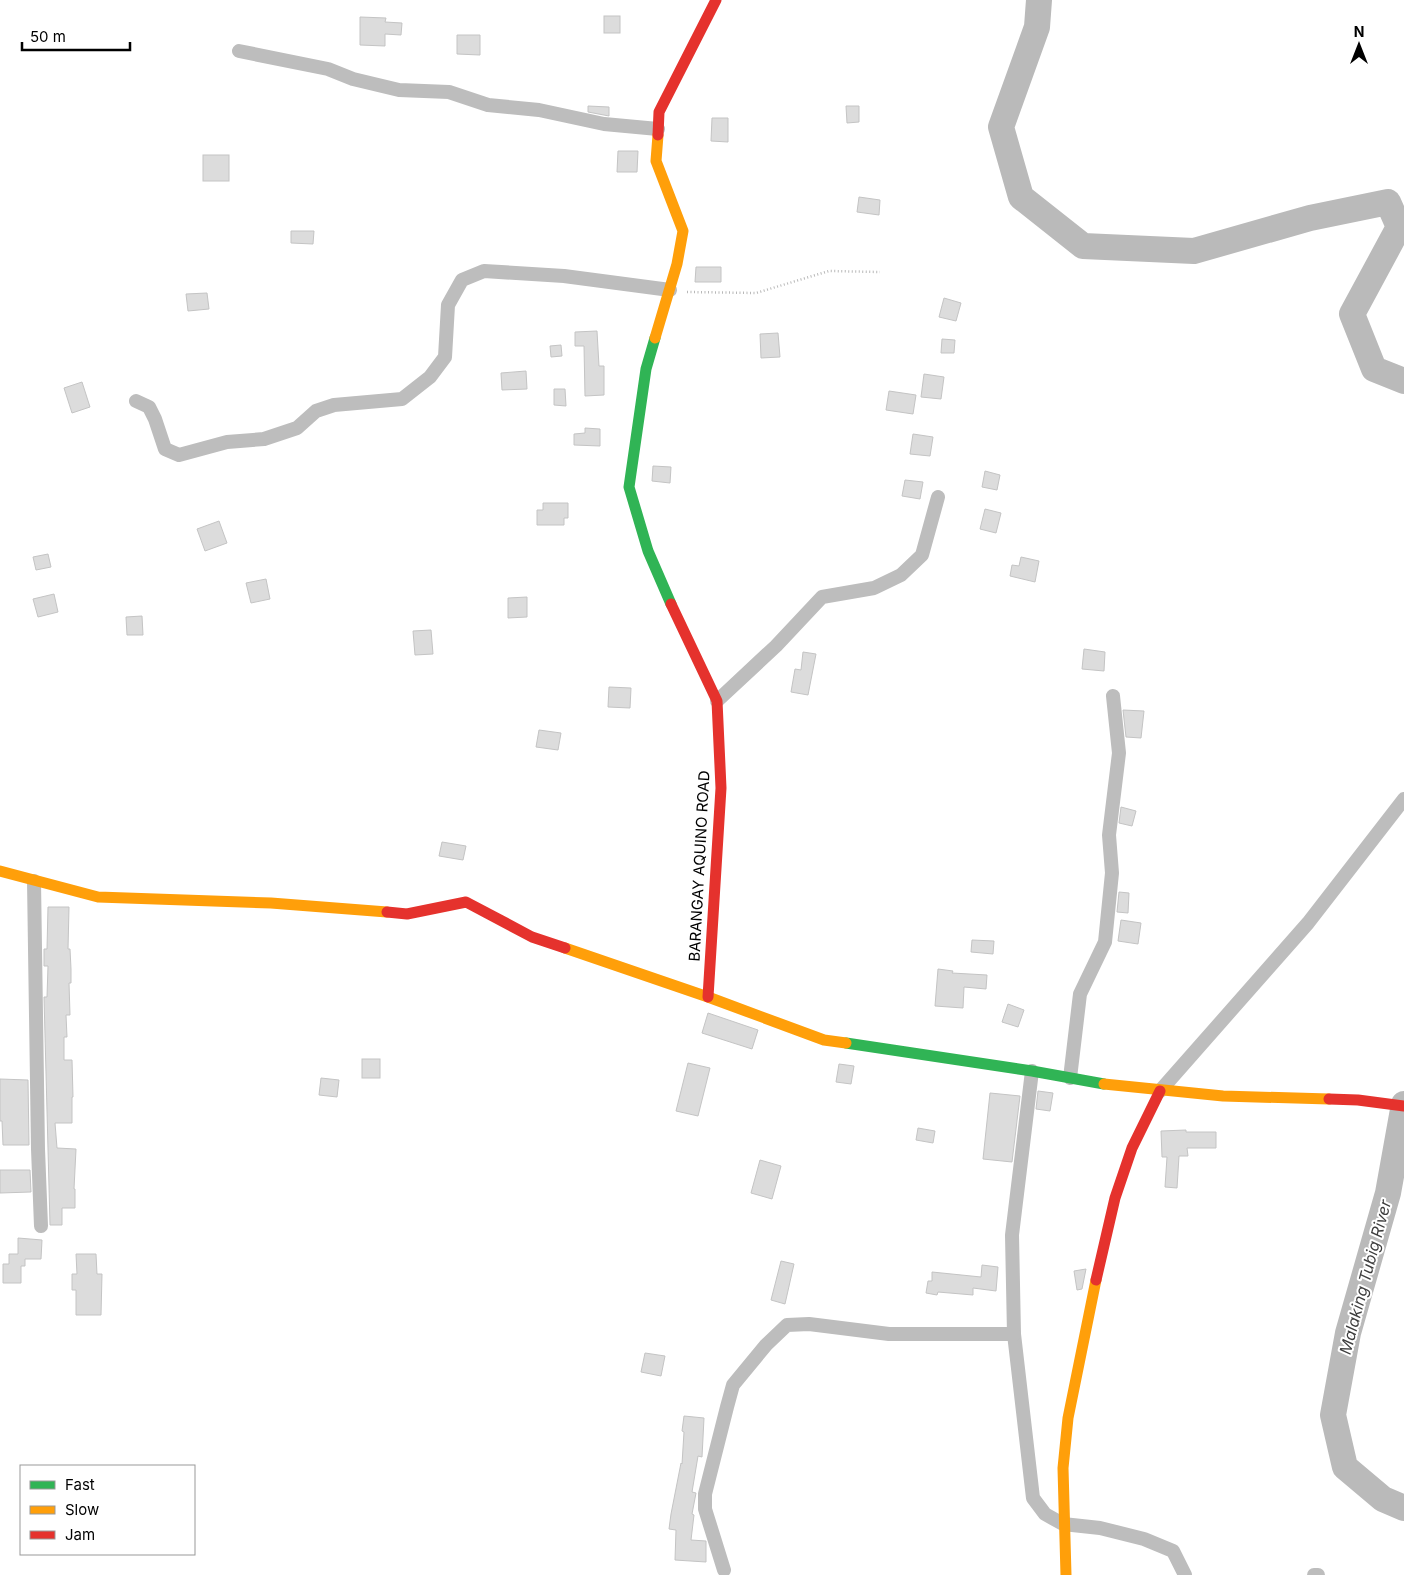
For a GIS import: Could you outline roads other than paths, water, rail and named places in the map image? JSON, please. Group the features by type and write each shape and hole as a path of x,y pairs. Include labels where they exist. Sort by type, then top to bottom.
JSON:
{"street":[{"name":"BARANGAY AQUINO ROAD","path":"708,997 721,788 717,701 684,634 648,551 629,487 646,370 670,290 683,231 656,161 659,112 716,0"},
{"path":"238,52 328,69 354,79 399,90 449,92 488,105 539,110 604,124 658,129"},
{"path":"136,401 149,407 155,418 165,448 180,455 227,442 264,439 297,428 316,411 334,405 402,399 423,383 445,357 448,305 462,280 484,271 564,276 670,290"},
{"path":"717,701 776,646 822,597 874,588 901,575 922,555 938,497"},
{"path":"1070,1078 1080,994 1105,942 1112,873 1109,835 1119,753 1113,696"},
{"path":"1066,1575 1063,1524 1063,1468 1068,1418 1101,1257 1115,1198 1132,1148 1160,1091 1308,923 1404,799"},
{"path":"0,871 98,897 271,903 407,914 466,902 532,937 708,997 824,1040 1032,1071 1099,1084 1160,1091 1223,1096 1358,1100 1404,1106"},
{"path":"34,881 41,1226"},
{"path":"1032,1071 1012,1235 1014,1334 1032,1498 1045,1514 1063,1524 1100,1528 1144,1539 1173,1551 1186,1575"},
{"path":"724,1570 705,1509 705,1494 727,1407 733,1385 766,1345 787,1325 808,1324 890,1334 1014,1334"}],"waterway":[{"path":"1039,0 1037,27 1001,127 1021,197 1083,246 1194,251 1310,218 1388,202 1399,227 1352,314 1374,369 1404,381"},
{"name":"Malaking Tubig River","path":"1404,1104 1388,1193 1348,1333 1333,1415 1345,1467 1383,1499 1404,1508"}]}
